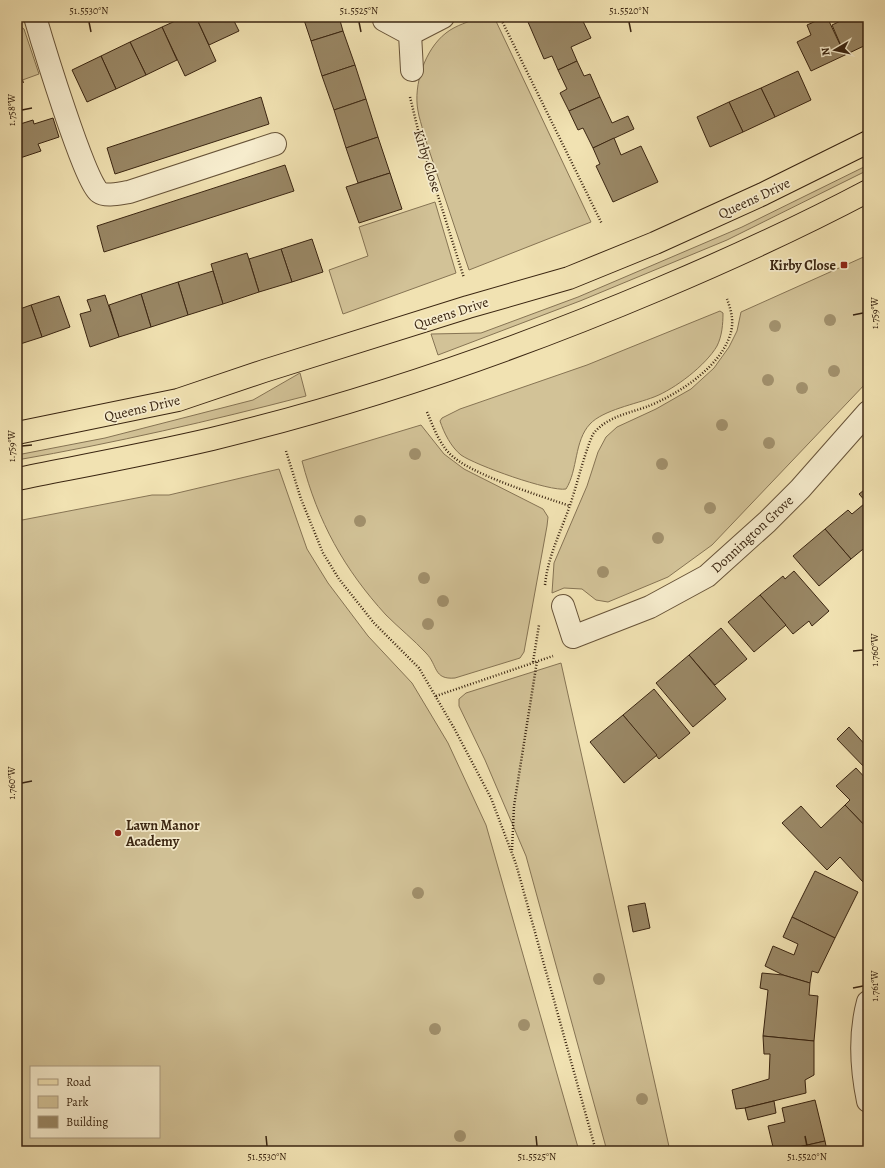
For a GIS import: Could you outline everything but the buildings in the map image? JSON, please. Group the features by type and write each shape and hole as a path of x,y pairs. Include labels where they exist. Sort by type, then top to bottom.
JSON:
{"main road":[{"name":"Queens Drive","path":"17,433 178,400 264,371 468,307 569,278 655,243 763,194 868,142"},
{"path":"17,479 213,439 323,409 442,372 588,319 726,261 868,191"}],"street":[{"path":"35,17 83,161 93,185 99,192 116,194 129,192 275,144"},
{"path":"410,34 443,17"},
{"path":"384,20 410,34"},
{"path":"410,34 412,70"},
{"name":"Donnington Grove","path":"573,636 650,607 707,576 767,522 868,412"},
{"path":"563,606 573,636"},
{"path":"868,1002 864,1016 861,1050 864,1082 868,1101"}],"path":[{"path":"500,17 602,224"},
{"name":"Kirby Close","path":"409,92 421,142 464,278"},
{"path":"544,587 546,572 555,542 570,506 587,447 593,434 600,426 612,418 648,407 673,394 694,381 718,357 732,327 732,315 727,299"},
{"path":"427,412 445,448 459,461 522,489 570,506"},
{"path":"286,451 301,499 327,559 339,579 374,623 419,668 481,778 512,852 596,1151"},
{"path":"533,662 540,617"},
{"path":"436,696 560,653 573,636"},
{"path":"512,852 514,806 537,661"}],"green space":[{"path":"480,17 494,17 591,222 469,270 423,132 418,111 417,90 422,68 432,48 446,33"},
{"path":"17,24 24,29 39,74 17,82"},
{"path":"868,165 868,170 727,240 580,301 438,355 431,334 481,333 578,297 742,227"},
{"path":"435,202 456,273 343,314 329,270 368,256 359,227"},
{"path":"868,255 868,381 712,545 668,577 608,602 596,600 582,589 564,588 552,593 554,563 587,486 598,452 606,437 617,427 656,409 691,389 714,368 729,347 737,331 741,312"},
{"path":"720,311 723,313 723,317 719,342 705,361 689,376 654,397 611,411 590,424 581,439 573,473 566,489 557,489 529,482 481,465 461,455 448,440 440,421 442,418 460,409 587,365"},
{"path":"300,373 306,396 162,431 17,460 17,455 105,438 253,400"},
{"path":"421,425 444,454 464,469 543,509 548,517 524,652 520,658 455,678 443,677 439,674 426,653 386,615 357,580 334,544 316,504 302,461"},
{"path":"279,469 307,549 328,583 368,636 412,683 448,743 486,825 579,1151 17,1151 17,521 152,495 169,495"},
{"path":"561,663 670,1151 607,1151 526,856 485,760 459,706 459,699 466,693"}],"place":[{"name":"Kirby Close","path":"844,265"},
{"name":"Lawn Manor Academy","path":"118,833"}]}
